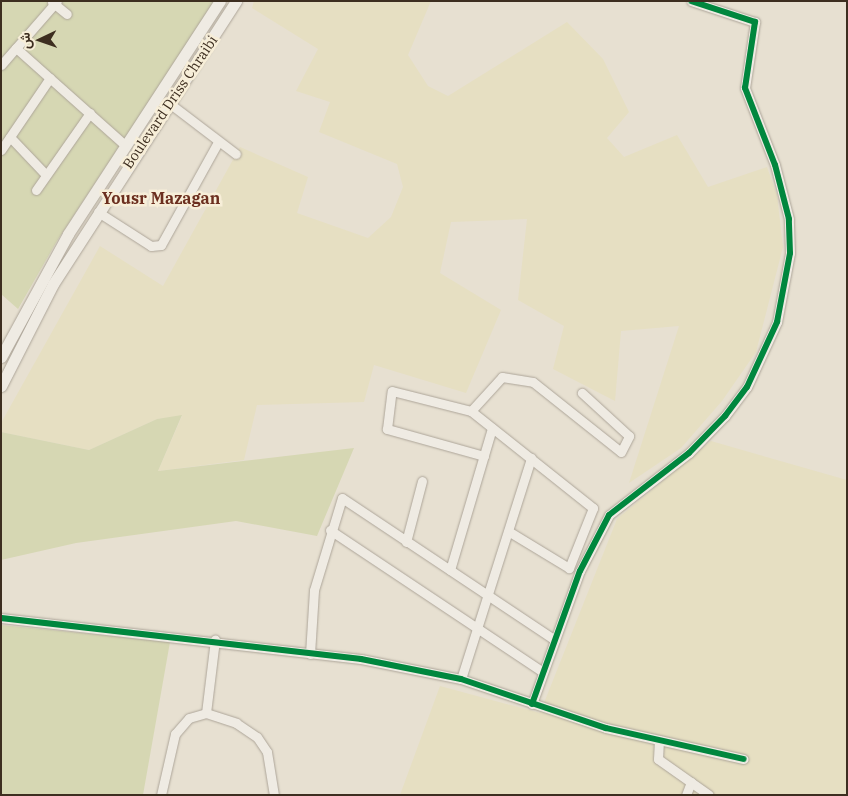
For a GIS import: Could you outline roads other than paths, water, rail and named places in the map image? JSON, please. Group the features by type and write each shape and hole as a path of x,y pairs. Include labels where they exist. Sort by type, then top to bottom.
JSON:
{"main road":[{"name":"Boulevard Driss Chraibi","path":"1,358 42,277 125,145 220,1"},
{"name":"Boulevard Driss Chraibi","path":"1,386 53,284 236,1"},
{"path":"42,277 53,284"},
{"path":"28,305 39,310"}],"street":[{"path":"532,704 580,571 609,515 689,453 747,387 777,322 785,286 789,219 775,166 744,83 755,22 691,1"},
{"path":"1,65 54,2 67,14"},
{"path":"16,48 125,145"},
{"path":"1,150 50,78"},
{"path":"169,103 236,154"},
{"path":"36,190 90,113"},
{"path":"10,138 46,175"},
{"path":"98,212 151,246 161,245 218,142"},
{"path":"471,411 502,377 533,382 621,452 629,436 582,393"},
{"path":"484,456 388,429 392,391 471,411 593,508 569,568 508,531"},
{"path":"450,570 492,428"},
{"path":"462,679 531,458"},
{"path":"406,542 422,481"},
{"path":"310,654 314,590 330,530 342,498 555,640"},
{"path":"330,530 543,672"},
{"path":"1,618 215,640 462,679 532,704 659,740 744,759"},
{"path":"206,713 215,640"},
{"path":"160,795 175,734 189,718 206,713 236,723 256,737 267,752 274,795"},
{"path":"659,740 658,759 709,795"},
{"path":"686,795 691,782"}],"district":[{"name":"Yousr Mazagan","path":"161,198"}]}
